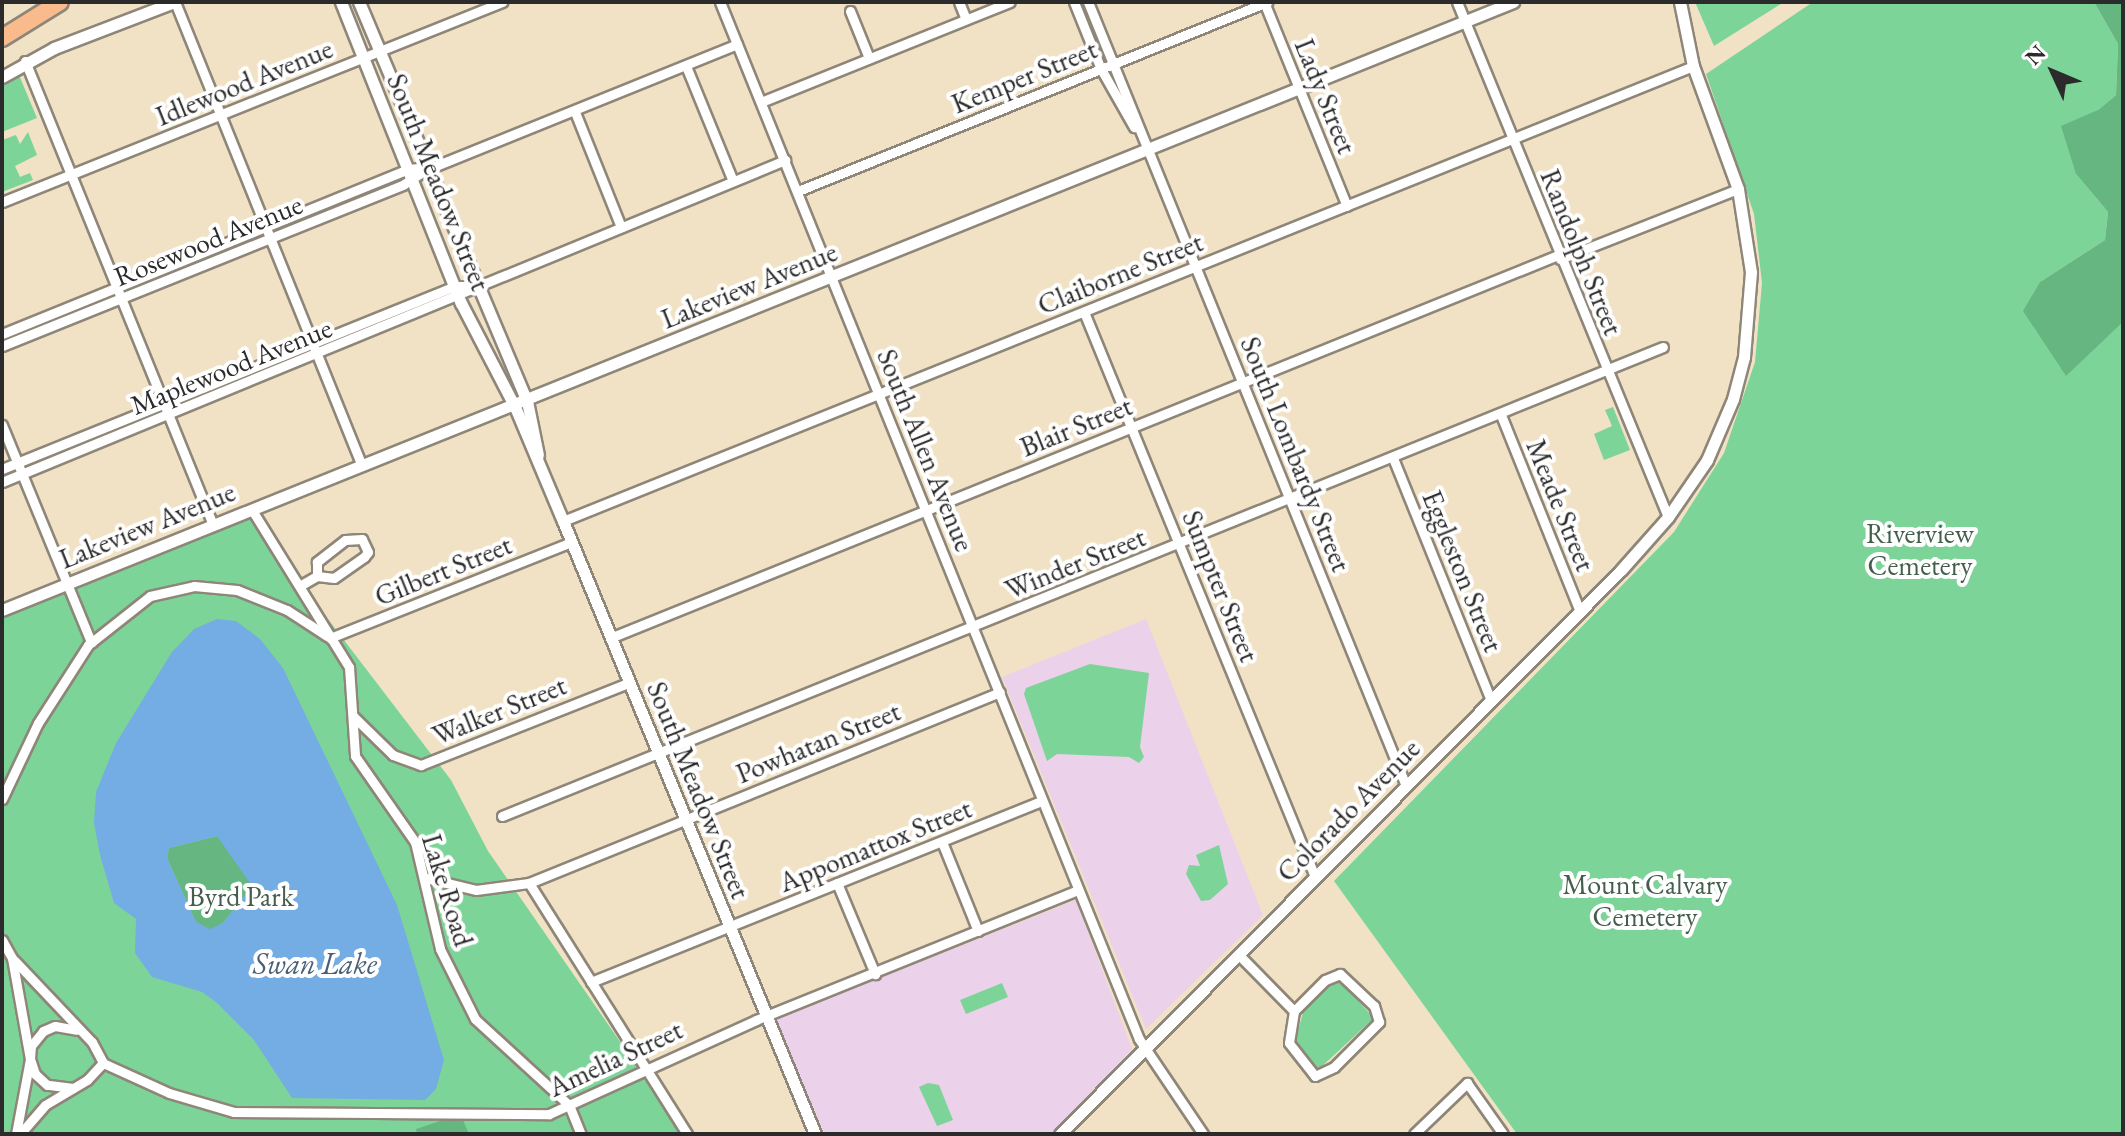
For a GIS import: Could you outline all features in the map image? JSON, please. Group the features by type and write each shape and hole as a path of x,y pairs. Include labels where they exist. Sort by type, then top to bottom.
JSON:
{"highway":[{"path":"2,38 60,2"}],"street":[{"path":"2,77 25,61 175,2 362,466"},
{"name":"South Meadow Street","path":"341,2 457,292 515,407 815,1134"},
{"name":"South Meadow Street","path":"359,2 475,286 527,401 538,464"},
{"name":"Idlewood Avenue","path":"2,202 502,2"},
{"name":"South Allen Avenue","path":"720,2 1078,890 1145,1048 1203,1134"},
{"path":"959,2 966,19"},
{"path":"761,102 1010,2"},
{"name":"South Lombardy Street","path":"1074,2 1101,69 1145,145"},
{"name":"South Lombardy Street","path":"1088,2 1406,786"},
{"name":"Kemper Street","path":"798,191 1265,2"},
{"name":"Lady Street","path":"1265,2 1347,206"},
{"name":"Randolph Street","path":"1457,2 1668,517"},
{"name":"Lakeview Avenue","path":"2,610 515,407 1145,145 1300,90 1513,2"},
{"name":"Colorado Avenue","path":"1060,1134 1580,612 1668,517 1719,437 1744,357 1751,272 1738,189 1693,66 1680,2"},
{"path":"850,11 869,58"},
{"name":"Rosewood Avenue","path":"2,334 264,228 575,112 737,44"},
{"path":"25,61 213,525"},
{"path":"686,66 733,181"},
{"name":"Claiborne Street","path":"563,521 1693,66"},
{"path":"575,112 621,227"},
{"name":"Maplewood Avenue","path":"2,469 312,344 475,286 785,160"},
{"name":"Rosewood Avenue","path":"2,346 269,240 410,174"},
{"name":"Blair Street","path":"610,638 1242,382 1738,189"},
{"name":"Maplewood Avenue","path":"2,482 316,355 457,292"},
{"name":"Sumpter Street","path":"1084,312 1315,877"},
{"name":"Winder Street","path":"502,816 659,756 1663,347"},
{"name":"Meade Street","path":"1501,415 1580,612"},
{"path":"2,425 91,642"},
{"name":"Eggleston Street","path":"1393,458 1491,700"},
{"name":"Lake Road","path":"252,510 303,584 354,684 352,742 360,769 415,842 426,878 440,949 475,1019 569,1105 581,1134"},
{"path":"303,584 317,576 334,578 364,557 368,552 362,539 353,536 329,552 317,562 317,576"},
{"name":"Gilbert Street","path":"330,638 571,542"},
{"path":"2,799 38,723 91,642 150,596 194,586 263,598 330,638"},
{"name":"Walker Street","path":"353,716 393,755 421,765 628,683"},
{"name":"Powhatan Street","path":"426,878 476,890 529,883 1000,692"},
{"name":"Appomattox Street","path":"591,982 1042,801"},
{"path":"942,842 978,931"},
{"path":"529,883 687,1134"},
{"path":"837,883 875,974"},
{"name":"Amelia Street","path":"103,1063 169,1093 226,1111 374,1115 549,1114 644,1067 1078,890"},
{"path":"2,940 12,958 35,1074 47,1085 73,1088"},
{"path":"2,951 80,1031 103,1063 73,1088 45,1105 18,1134"},
{"path":"1238,954 1294,1011"},
{"path":"1340,974 1374,1006 1379,1022 1334,1067 1315,1076 1299,1062 1289,1043 1294,1011 1325,980 1340,974"},
{"path":"18,1134 31,1046 43,1031 55,1026 80,1031"},
{"path":"1414,1134 1467,1083 1503,1134"}],"shaded area":[{"path":"1146,619 1263,915 1146,1029 1002,677"},
{"path":"1076,900 1132,1049 1051,1134 825,1134 773,1020"}],"green space":[{"path":"1695,2 1784,2 1714,46"},
{"path":"1813,2 2094,2 2118,44 2116,95 2098,110 2076,174 2108,212 2105,240 2040,282 2065,375 2123,322 2123,1134 1517,1134 1334,881 1674,532 1724,453 1755,362 1762,283 1754,214 1706,74"},
{"path":"2094,2 2123,2 2123,322 2066,376 2023,311 2040,282 2105,240 2108,212 2076,174 2061,126 2098,110 2116,95 2118,44"},
{"path":"19,75 37,118 2,132 2,85"},
{"path":"28,132 37,155 15,166 20,177 30,173 33,180 2,192 2,140 16,135 20,144"},
{"path":"1613,407 1630,450 1604,460 1594,434 1612,426 1605,410"},
{"name":"Byrd Park","path":"249,516 451,780 488,851 684,1134 2,1134 2,617"},
{"path":"1090,664 1149,673 1140,747 1144,757 1139,763 1129,757 1057,754 1047,761 1024,694 1026,688"},
{"path":"218,836 253,886 223,923 210,930 196,922 167,858 169,848"},
{"path":"1219,845 1228,884 1210,900 1201,901 1186,874 1189,865 1200,866 1196,855"},
{"path":"1332,982 1341,982 1374,1018 1318,1070 1312,1068 1295,1041 1304,1009"},
{"path":"1002,983 1008,997 966,1014 960,1000"},
{"path":"928,1083 939,1085 953,1120 937,1126 919,1087"},
{"path":"443,1120 463,1120 469,1134 417,1134 416,1129"}],"water":[{"name":"Swan Lake","path":"217,619 236,621 260,639 283,668 397,905 444,1060 436,1089 425,1100 292,1098 254,1040 216,1002 202,992 152,977 135,953 136,919 114,903 100,855 94,823 96,792 116,743 172,652 194,629","holes":["217,836 252,886 223,923 210,929 196,922 167,858 169,848"]}],"park label":[{"name":"Riverview Cemetery","path":"1920,549"},
{"name":"Mount Calvary Cemetery","path":"1645,900"}]}
